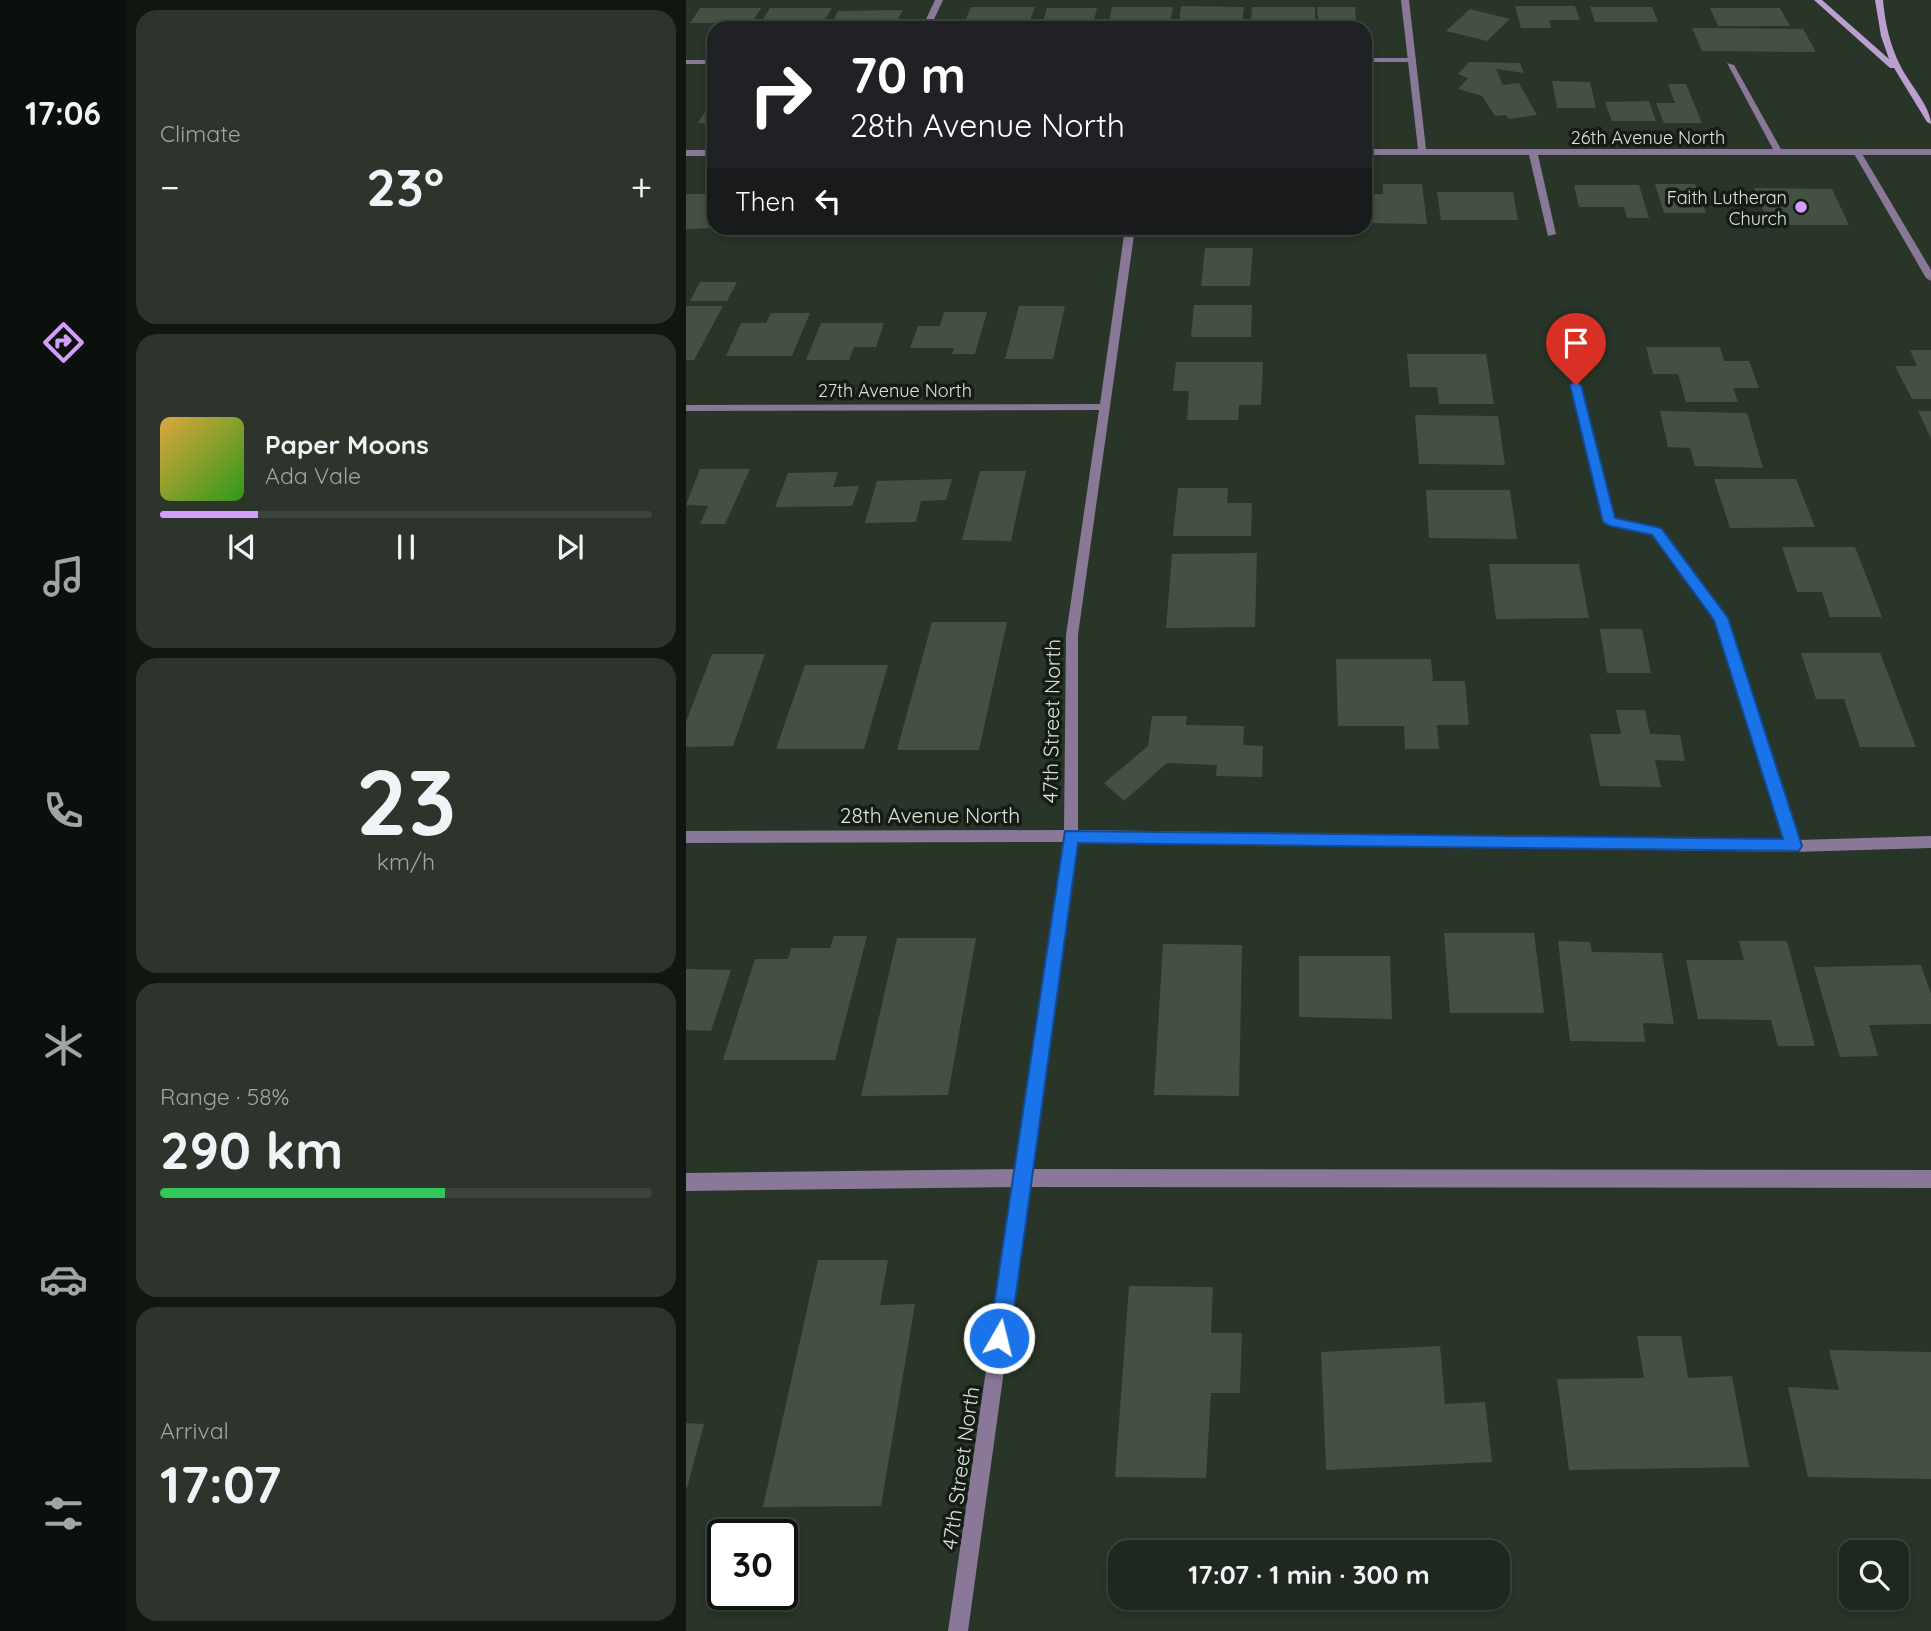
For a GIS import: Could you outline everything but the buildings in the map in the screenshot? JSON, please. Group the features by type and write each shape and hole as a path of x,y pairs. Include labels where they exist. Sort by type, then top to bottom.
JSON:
{"main road":[{"path":"1818,0 1899,71"},
{"path":"1878,0 1882,37 1899,71 1931,122"}],"street":[{"path":"929,21 939,0"},
{"path":"1405,0 1422,152"},
{"path":"1372,60 1412,60"},
{"path":"686,62 707,62"},
{"path":"1730,65 1779,153"},
{"name":"26th Avenue North","path":"1372,152 1931,152"},
{"path":"1857,152 1931,278"},
{"path":"686,153 707,153"},
{"path":"1533,153 1551,234"},
{"name":"47th Street North","path":"958,1631 1071,836 1072,635 1129,235"},
{"path":"1576,385 1610,522 1656,531 1721,618 1793,846"},
{"name":"27th Avenue North","path":"686,408 1104,408"},
{"name":"28th Avenue North","path":"686,837 1071,836 1793,846 1931,842"},
{"path":"686,1182 1022,1178 1931,1179"}],"place":[{"name":"Faith Lutheran Church","path":"1801,207"}],"route":[{"path":"999,1338 1071,836 1793,846 1721,618 1656,531 1610,522 1576,385"}]}
